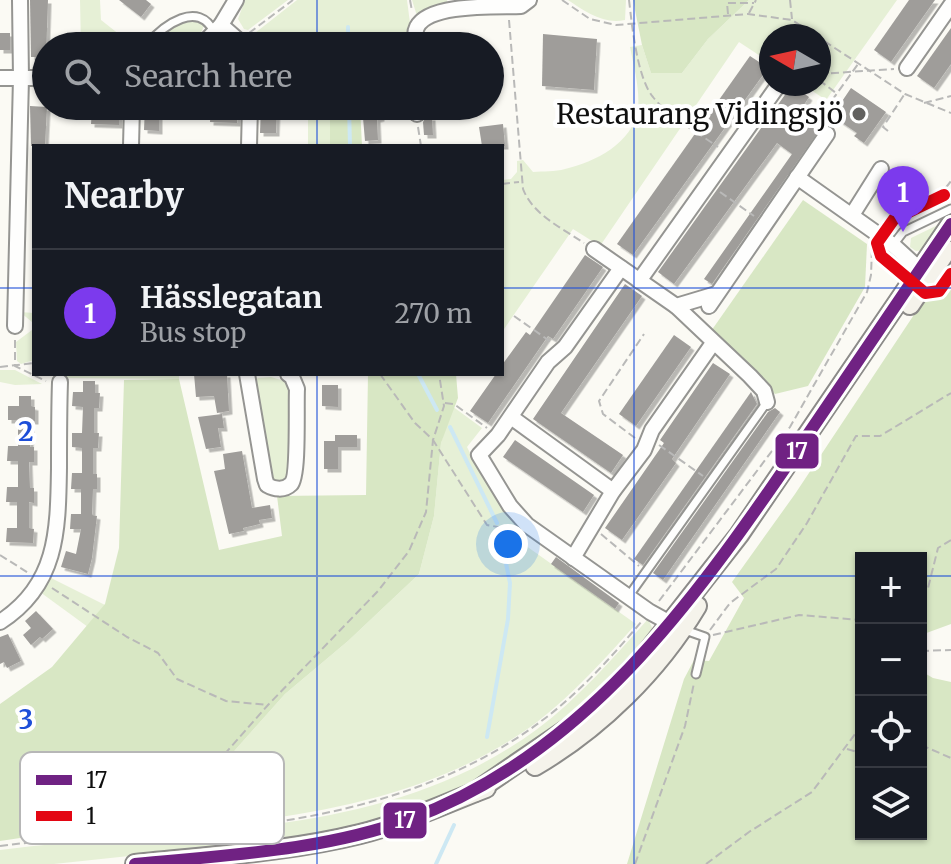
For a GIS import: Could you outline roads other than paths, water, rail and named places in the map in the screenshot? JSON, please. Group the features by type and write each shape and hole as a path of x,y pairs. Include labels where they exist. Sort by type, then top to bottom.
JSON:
{"main road":[{"path":"135,864 275,849 359,834 408,820 475,792 532,755 597,705 677,627 790,461 846,395 924,274 951,224"},
{"path":"924,274 951,244"}],"street":[{"path":"15,326 20,0"},
{"path":"222,32 218,30 236,0"},
{"path":"415,32 418,24 434,12 526,5 529,0"},
{"path":"907,68 951,5"},
{"path":"0,78 32,78"},
{"path":"639,281 771,96"},
{"path":"131,144 132,120"},
{"path":"249,144 250,120"},
{"path":"676,306 712,300 827,134"},
{"path":"852,215 886,170"},
{"path":"797,177 893,245 924,274"},
{"path":"594,249 676,306 764,391 767,402"},
{"path":"621,268 561,350 548,362 498,435 479,455 510,506 527,525 650,612 677,627"},
{"path":"573,558 613,491 713,343"},
{"path":"247,376 265,479 267,485 277,489 292,483 295,469 297,389 291,376"},
{"path":"0,622 26,600 40,580 56,538 60,382"},
{"path":"511,417 613,491"}],"lane":[{"path":"158,32 173,14 190,8 203,12 218,30"},
{"path":"893,245 903,232 951,209"},
{"path":"628,597 767,402"},
{"path":"677,627 705,637 696,674"}],"waterway":[{"path":"348,27 348,32"},
{"path":"349,120 350,144"},
{"path":"419,376 437,410"},
{"path":"450,427 497,523"},
{"path":"487,737 508,619 510,583 500,534"},
{"path":"436,864 454,825"}],"place":[{"name":"Restaurang Vidingsjö","path":"859,114"},
{"name":"Hässlegatan","path":"903,232"}]}
